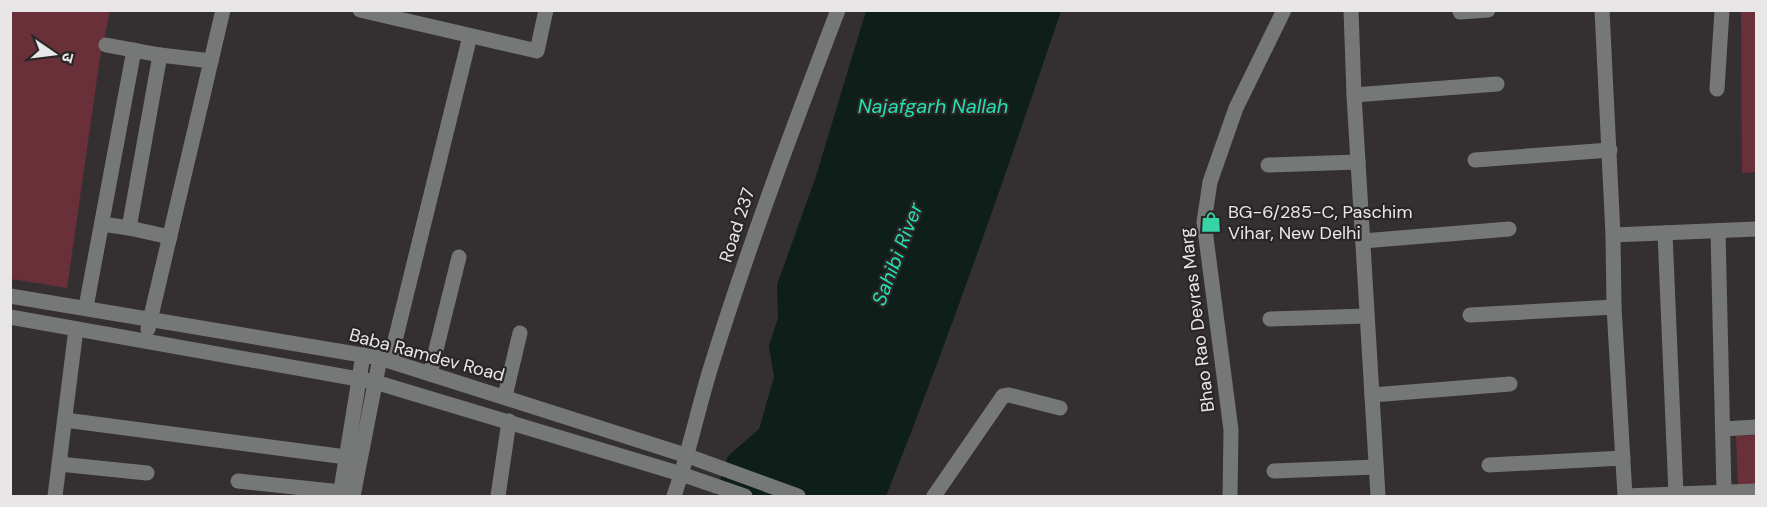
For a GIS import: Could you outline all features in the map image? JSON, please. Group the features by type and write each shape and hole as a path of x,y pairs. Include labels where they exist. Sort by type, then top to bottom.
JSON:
{"street":[{"path":"145,339 223,10"},
{"path":"364,11 411,16 470,36 537,51 546,10"},
{"name":"Road 237","path":"674,496 688,456 713,359 772,182 838,10"},
{"name":"Bhao Rao Devras Marg","path":"1230,496 1231,430 1204,222 1210,182 1236,108 1284,10"},
{"path":"1351,10 1378,496"},
{"path":"1460,12 1488,10"},
{"path":"1602,10 1610,150 1614,307 1625,496 1756,491"},
{"path":"1717,89 1722,10"},
{"path":"345,495 375,382 385,360 470,36"},
{"path":"106,45 211,61"},
{"path":"86,307 134,50"},
{"path":"129,228 160,55"},
{"path":"1354,95 1497,84"},
{"path":"1475,160 1610,150"},
{"path":"1268,165 1358,162"},
{"path":"102,224 170,237"},
{"path":"1363,241 1509,229"},
{"path":"1613,235 1756,230"},
{"path":"1718,231 1724,492"},
{"path":"1665,233 1676,494"},
{"path":"430,374 459,257"},
{"name":"Baba Ramdev Road","path":"10,296 86,307 385,360 505,396 688,456 798,496"},
{"path":"1470,315 1614,307"},
{"path":"1270,319 1367,316"},
{"path":"10,317 145,339 375,382 509,421 745,496"},
{"path":"55,496 76,329"},
{"path":"505,396 520,333"},
{"path":"345,495 346,457 363,355"},
{"path":"1372,395 1510,384"},
{"path":"934,496 1003,396 1009,395 1060,408"},
{"path":"65,420 346,457"},
{"path":"498,496 509,421"},
{"path":"1723,429 1756,427"},
{"path":"1489,465 1623,458"},
{"path":"59,464 147,473"},
{"path":"1274,471 1376,467"},
{"path":"238,481 345,495"}],"shaded area":[{"path":"10,11 110,11 100,58 67,288 11,279"},
{"path":"1741,11 1756,11 1756,172 1742,173"},
{"path":"1756,435 1756,484 1738,485 1736,436"}],"water":[{"name":"Najafgarh Nallah","path":"866,11 1061,11 977,255 886,496 715,496 728,456 759,429 774,377 769,346 778,318 777,285 816,176"}],"place":[{"name":"BG-6/285-C, Paschim Vihar, New Delhi","path":"1211,222"}],"water label":[{"name":"Sahibi River","path":"897,254"}]}
